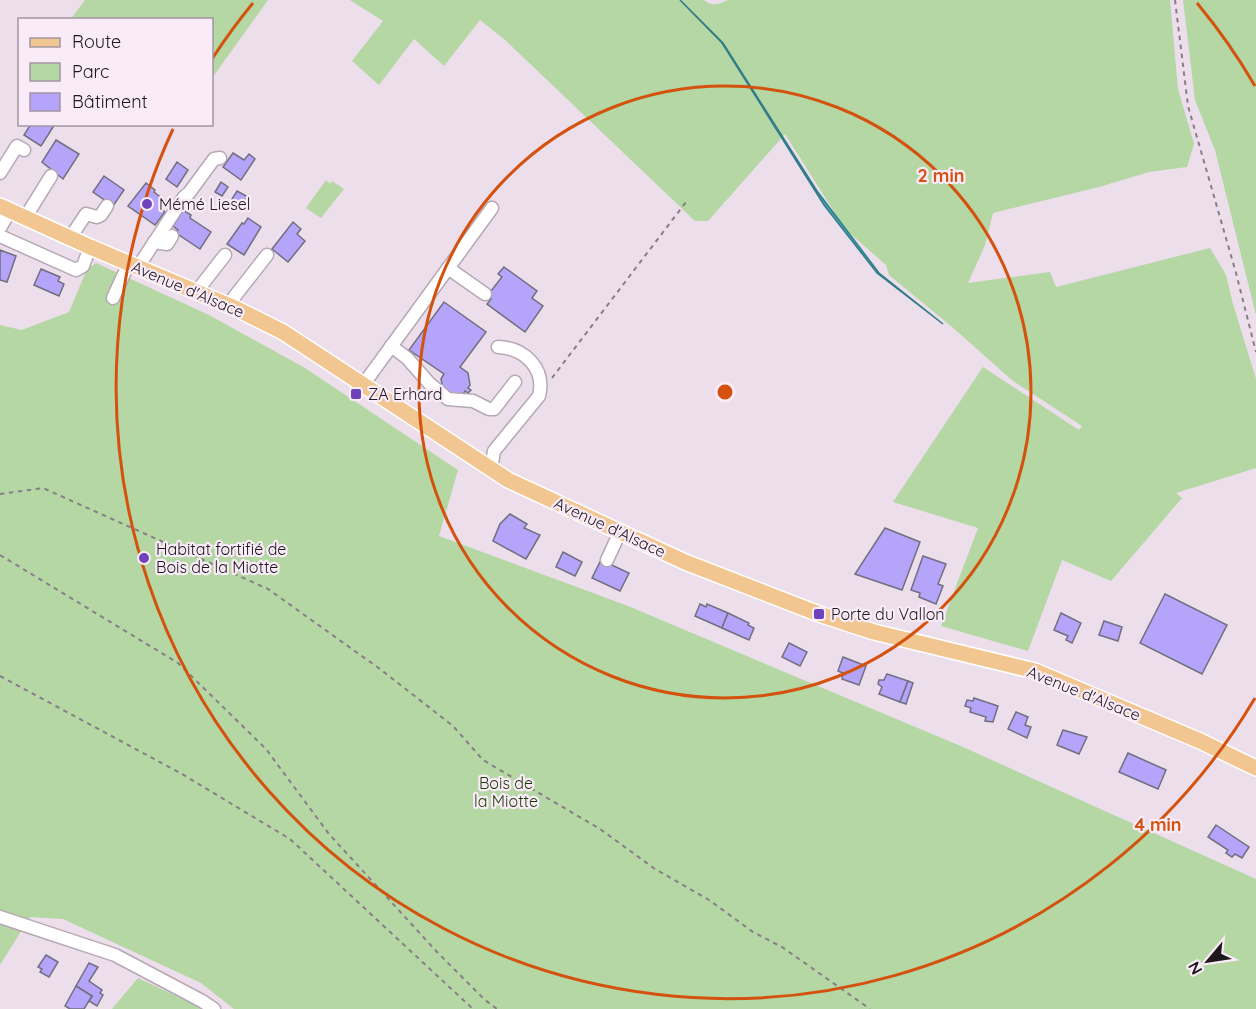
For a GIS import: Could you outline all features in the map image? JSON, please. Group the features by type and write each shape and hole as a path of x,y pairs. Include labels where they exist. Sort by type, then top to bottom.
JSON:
{"main road":[{"name":"Avenue d'Alsace","path":"5,208 90,247 197,291 283,332 508,480 685,562 819,614 874,632 1035,671 1180,732 1256,768"}],"street":[{"path":"0,173 17,146 24,150"},
{"path":"113,298 184,197 214,159 220,158"},
{"path":"25,218 51,176"},
{"path":"70,238 86,214 97,217 107,206"},
{"path":"0,228 5,208"},
{"path":"363,385 492,208"},
{"path":"0,236 76,270 83,266 90,247"},
{"path":"154,242 167,244 172,236"},
{"path":"197,291 225,255"},
{"path":"228,305 267,255"},
{"path":"448,268 485,294"},
{"path":"391,346 407,358 448,399 473,401 494,409 515,382"},
{"path":"491,469 494,451 539,396 541,388 534,363 509,348 498,347"},
{"path":"607,560 620,532"},
{"path":"0,917 115,955 202,1000 214,1009"}],"path":[{"path":"1175,0 1188,106 1256,352"},
{"path":"541,388 548,383 686,202"},
{"path":"0,494 43,488 268,590 380,669 453,726 483,760 600,829 655,869 709,900 753,932 782,947 870,1009"},
{"path":"0,555 178,663 266,749 329,834 437,952 497,1009"},
{"path":"0,676 182,774 290,839 472,1009"}],"green space":[{"path":"85,0 268,0 213,77 213,18 72,18"},
{"path":"350,0 704,0 719,4 728,0 1170,0 1178,89 1194,144 1187,167 1149,172 993,213 985,245 968,283 1050,272 1056,287 1210,248 1226,275 1256,379 1256,468 1176,493 1182,498 1111,581 1062,560 1028,651 941,626 978,528 893,502 983,367 1079,430 1082,426 1013,381 889,275 886,265 845,229 785,134 708,221 695,221 504,39 480,20 444,66 414,39 379,85 352,61 383,21"},
{"path":"1183,0 1256,0 1256,315 1215,150 1195,100"},
{"path":"326,180 344,189 321,218 306,208"},
{"name":"Bois de la Miotte","path":"96,263 209,315 305,368 458,470 439,536 628,606 963,747 1256,879 1256,1009 234,1009 201,983 63,919 30,917 0,965 0,325 22,330 69,312 87,269"},
{"path":"138,978 204,1009 112,1009"}],"water":[{"path":"680,0 723,43 817,191 879,273 943,324 877,273 824,205 722,43"}],"building":[{"path":"30,126 54,126 41,146 24,135"},
{"path":"56,140 79,154 63,179 42,162"},
{"path":"233,153 244,160 249,154 255,159 241,180 223,167"},
{"path":"177,162 188,170 177,187 166,179"},
{"path":"104,176 124,190 113,206 93,192"},
{"path":"221,182 228,187 222,196 215,192"},
{"name":"Mémé Liesel","path":"146,183 167,202 161,209 165,212 155,225 128,206"},
{"path":"237,191 248,197 242,205 232,199"},
{"path":"183,210 191,215 190,218 211,232 200,249 176,233 178,230 173,226"},
{"path":"248,218 261,227 244,255 227,244"},
{"path":"293,222 301,229 297,234 305,241 288,262 272,249"},
{"path":"0,250 16,256 7,282 0,280"},
{"path":"504,267 537,291 532,298 543,306 525,332 487,304 491,299 487,296 502,277 498,274"},
{"path":"41,269 60,277 58,281 64,284 59,296 34,285"},
{"path":"444,302 486,332 460,367 468,373 470,385 468,388 471,390 468,393 465,391 463,394 450,396 443,390 441,379 444,374 409,350"},
{"path":"510,514 527,524 524,528 540,535 526,559 493,541 500,524"},
{"path":"885,528 920,542 902,590 855,574"},
{"path":"563,552 582,562 575,576 556,567"},
{"path":"923,556 946,564 938,584 943,586 936,604 919,597 920,593 911,590"},
{"path":"601,560 629,573 620,591 592,578"},
{"path":"1165,594 1227,625 1202,674 1140,643"},
{"path":"700,604 706,607 707,604 728,613 722,628 695,616"},
{"path":"728,613 749,623 748,625 754,628 749,640 722,628"},
{"path":"1061,613 1081,623 1072,643 1066,640 1068,636 1054,630"},
{"path":"1104,621 1122,627 1118,641 1099,635"},
{"path":"789,643 807,652 800,666 782,657"},
{"path":"843,657 866,666 859,685 842,679 843,673 838,671"},
{"path":"887,674 908,681 900,702 879,694 882,687 878,684 879,680 884,680"},
{"path":"908,681 913,683 906,704 900,702"},
{"path":"974,698 998,706 993,722 985,721 986,717 970,712 971,708 965,706 967,700 973,701"},
{"path":"1016,712 1028,717 1025,725 1031,727 1027,738 1008,729"},
{"path":"1063,730 1087,737 1079,754 1057,745"},
{"path":"1128,753 1166,770 1158,789 1119,772"},
{"path":"1216,825 1249,847 1242,858 1235,854 1232,857 1226,853 1228,850 1208,837"},
{"path":"46,955 58,962 49,977 40,972 42,969 38,967"},
{"path":"89,963 98,967 89,981 102,990 100,993 103,995 97,1006 89,1001 92,996 76,986"},
{"path":"76,986 92,996 84,1009 70,1009 65,1006"}],"place":[{"name":"Mémé Liesel","path":"147,204"},
{"name":"ZA Erhard","path":"356,394"},
{"name":"Habitat fortifié de Bois de la Miotte","path":"144,558"},
{"name":"Porte du Vallon","path":"819,614"}]}
